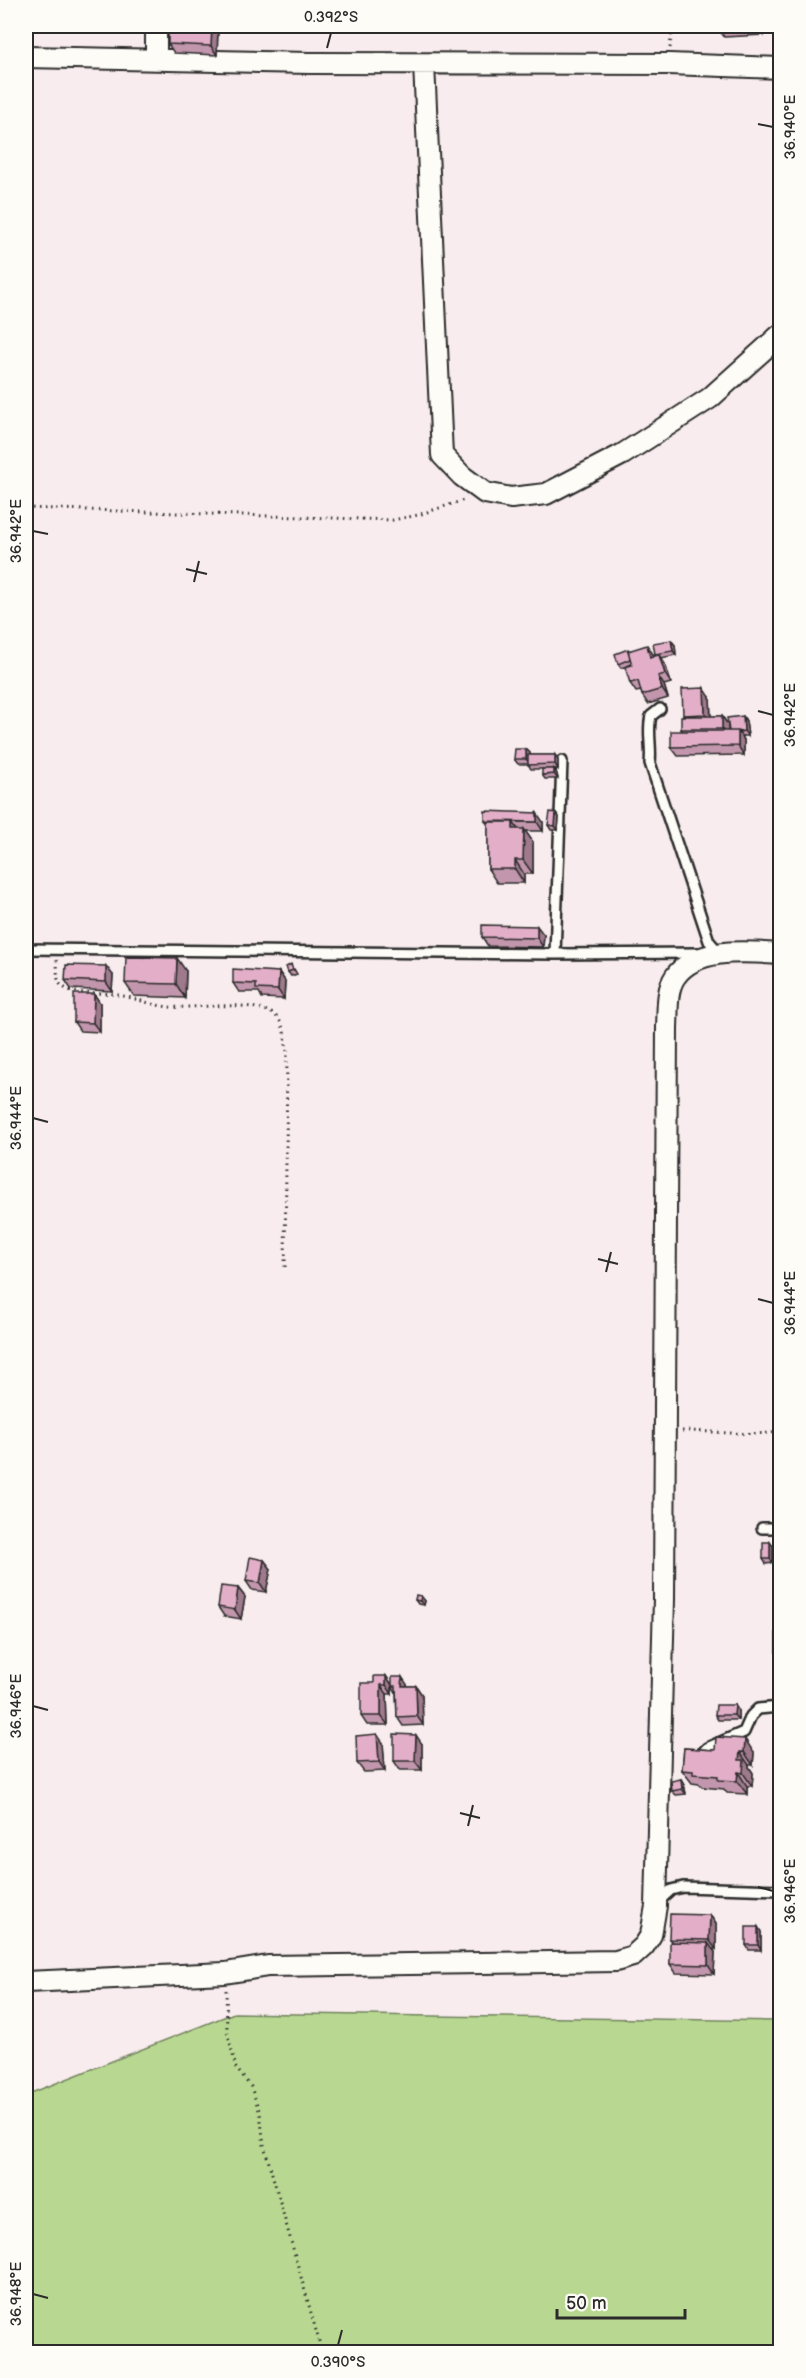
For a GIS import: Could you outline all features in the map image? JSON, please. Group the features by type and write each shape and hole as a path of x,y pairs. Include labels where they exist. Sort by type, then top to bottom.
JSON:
{"street":[{"path":"156,26 156,59"},
{"path":"26,57 424,64 657,64 780,68"},
{"path":"424,64 442,455 462,476 485,493 511,498 546,494 622,454 710,398 780,335"},
{"path":"26,1982 225,1973 268,1966 616,1961 633,1956 644,1946 651,1935 656,1906 664,1623 669,993 674,978 687,964 719,953 780,954"}],"lane":[{"path":"660,710 651,716 649,725 652,747 650,763 709,941 719,953"},
{"path":"555,954 562,761"},
{"path":"26,949 555,954 719,953"},
{"path":"762,1528 780,1528"},
{"path":"701,1754 707,1748 744,1732 749,1726 751,1716 758,1709 780,1707"},
{"path":"656,1906 662,1896 671,1890 683,1887 780,1890"}],"path":[{"path":"26,508 393,520 418,515 485,493"},
{"path":"57,949 58,981 63,987 78,992 113,994 168,1007 251,1007 267,1010 278,1018 284,1028 287,1051 285,1271"},
{"path":"666,1431 747,1434 780,1432"},
{"path":"225,1973 227,2030 236,2068 251,2087 260,2113 264,2145 322,2352"}],"green space":[{"path":"234,2013 780,2021 780,2352 26,2352 26,2095"}],"building":[{"path":"168,26 212,26 211,46 168,44"},
{"path":"718,26 757,26 718,28"},
{"path":"671,640 673,651 655,654 653,643"},
{"path":"647,645 650,657 659,655 665,674 658,676 662,689 642,695 638,681 630,683 625,667 632,665 628,651"},
{"path":"628,649 630,659 618,664 615,654"},
{"path":"704,688 705,714 683,715 682,689"},
{"path":"681,716 722,716 722,729 681,729"},
{"path":"743,716 744,731 729,731 727,718"},
{"path":"671,731 738,731 738,746 671,747"},
{"path":"515,749 526,749 526,759 514,759"},
{"path":"528,755 555,755 555,764 528,765"},
{"path":"542,769 554,769 554,774 542,775"},
{"path":"485,811 537,813 537,822 485,821"},
{"path":"550,812 556,813 555,826 548,825"},
{"path":"488,822 513,822 513,829 524,829 523,860 515,860 515,869 488,869"},
{"path":"482,925 537,926 537,938 482,937"},
{"path":"126,957 177,958 176,984 125,983"},
{"path":"291,964 293,970 288,972 286,967"},
{"path":"66,965 106,966 106,982 65,980"},
{"path":"233,969 279,972 278,990 256,989 256,984 233,983"},
{"path":"74,994 94,994 93,1023 74,1022"},
{"path":"763,1542 770,1542 770,1559 763,1559"},
{"path":"250,1557 264,1560 260,1583 246,1581"},
{"path":"221,1586 238,1588 235,1610 218,1607"},
{"path":"416,1595 421,1596 420,1601 415,1600"},
{"path":"776,1619 780,1619 780,1652 776,1652"},
{"path":"374,1676 386,1676 386,1685 381,1685 381,1716 361,1716 361,1683 374,1683"},
{"path":"392,1677 402,1677 402,1686 416,1686 417,1716 397,1717 396,1686 392,1686"},
{"path":"716,1705 735,1705 734,1715 715,1715"},
{"path":"377,1734 379,1762 357,1763 356,1736"},
{"path":"394,1734 416,1735 415,1761 394,1761"},
{"path":"716,1737 745,1739 744,1752 740,1752 739,1760 744,1760 743,1773 738,1772 737,1781 718,1780 718,1776 693,1774 693,1771 682,1770 684,1748 715,1750"},
{"path":"681,1779 682,1789 672,1791 671,1781"},
{"path":"670,1914 710,1915 709,1940 669,1939"},
{"path":"746,1927 758,1927 758,1945 746,1945"},
{"path":"670,1942 708,1943 708,1965 670,1964"}]}
